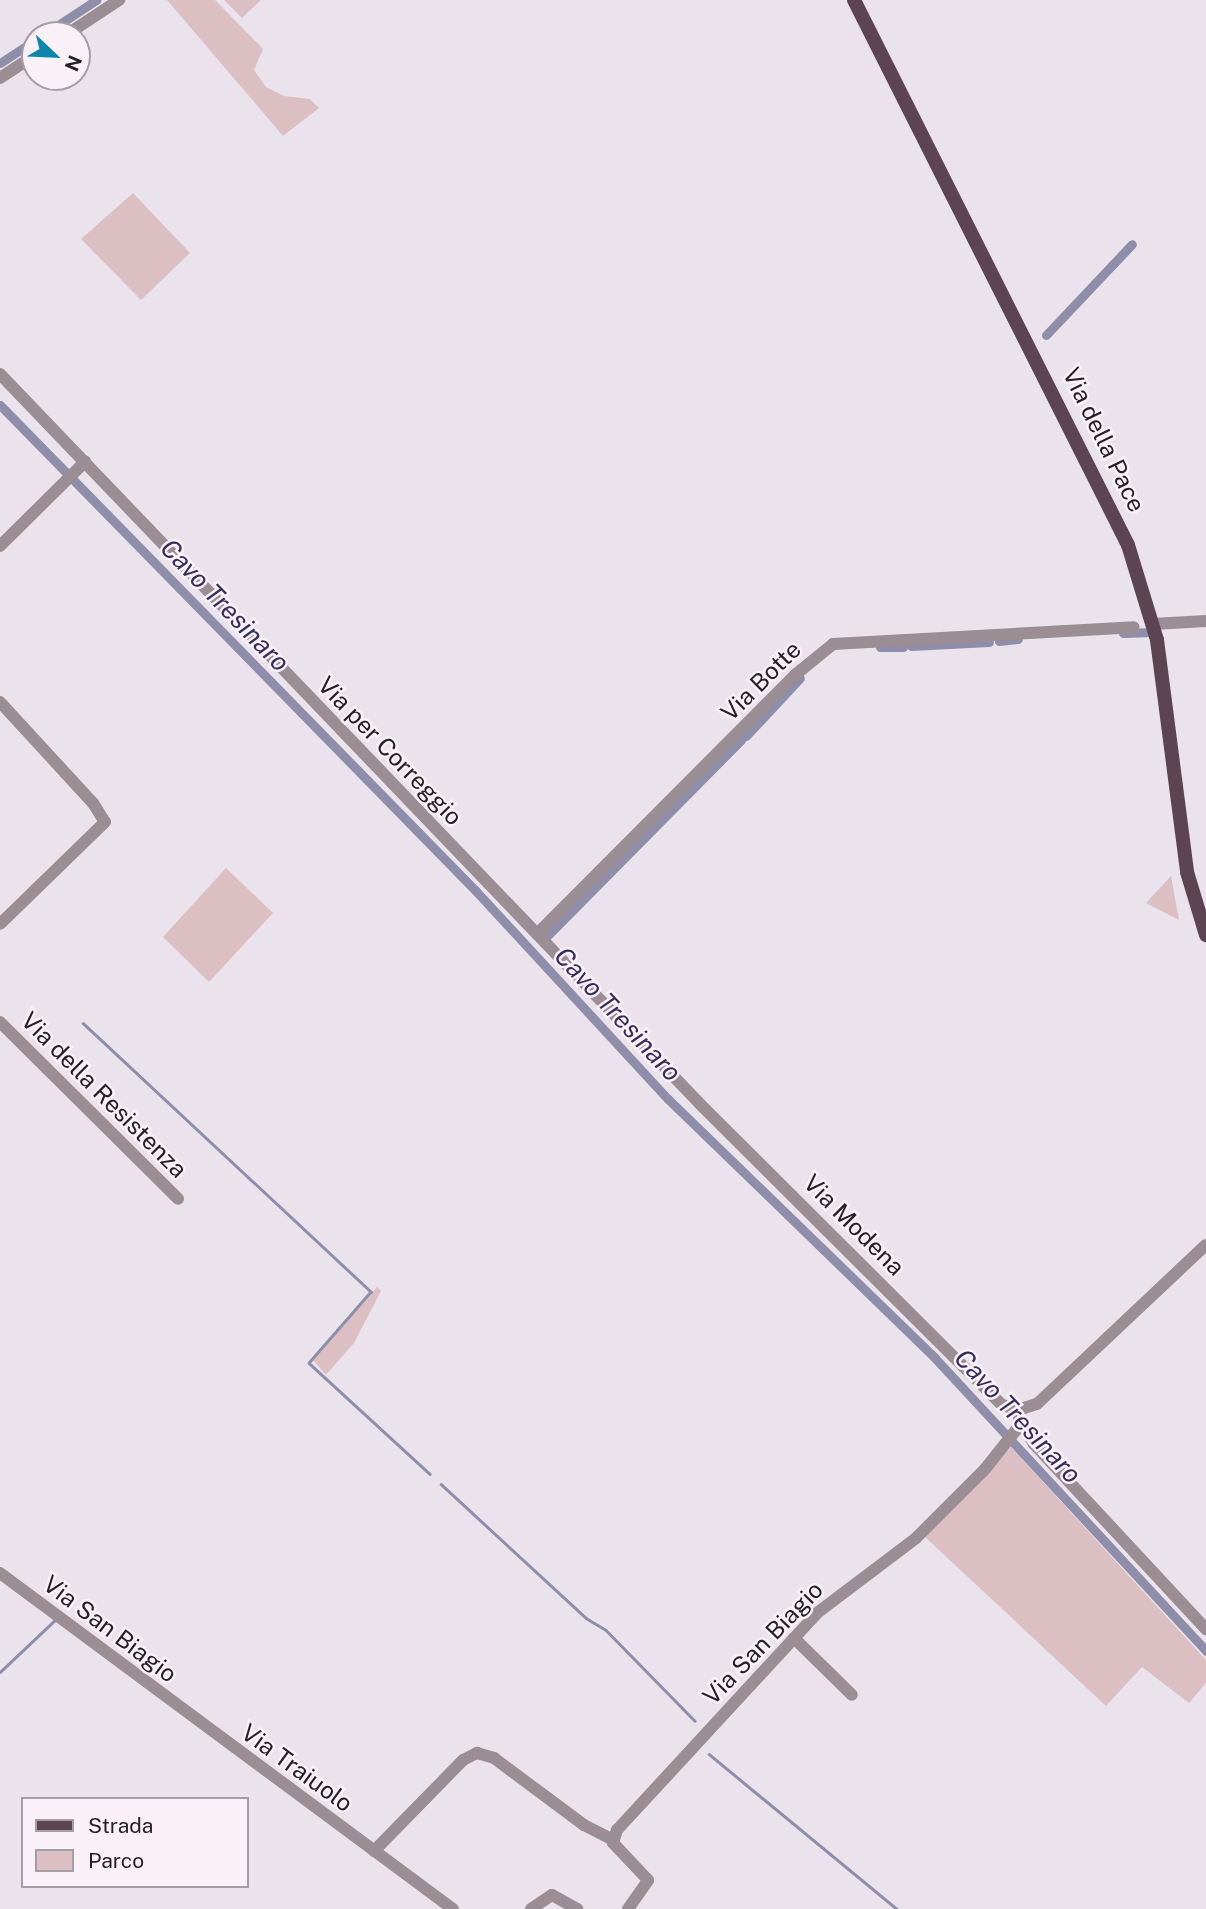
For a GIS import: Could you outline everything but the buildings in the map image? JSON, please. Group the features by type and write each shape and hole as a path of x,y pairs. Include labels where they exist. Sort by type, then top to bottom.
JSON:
{"main road":[{"name":"Via della Pace","path":"854,0 1113,508 1153,624 1187,872 1206,935"}],"street":[{"path":"87,21 119,0"},
{"path":"0,78 21,64"},
{"name":"Via per Correggio","path":"0,373 81,466 488,883"},
{"path":"0,546 81,466"},
{"path":"1153,624 1206,621"},
{"name":"Via Botte","path":"537,934 795,675 833,644 1134,626"},
{"path":"0,702 93,803 105,822 0,924"},
{"name":"Via Modena","path":"488,883 993,1398 1018,1410"},
{"name":"Via della Resistenza","path":"0,1022 178,1199"},
{"path":"1206,1245 1045,1398 1018,1410 1018,1428 1206,1629"},
{"name":"Via San Biagio","path":"612,1839 831,1600 916,1538 985,1469 1004,1442 1018,1428"},
{"name":"Via San Biagio","path":"0,1573 195,1719"},
{"path":"794,1638 852,1695"},
{"name":"Via Traiuolo","path":"195,1719 453,1909"},
{"path":"374,1851 463,1760 477,1753 494,1758 584,1825 612,1839 648,1880 628,1909"},
{"path":"531,1909 552,1895 577,1909"}],"green space":[{"path":"167,0 215,0 263,49 254,70 266,87 284,96 310,99 319,108 283,136"},
{"path":"224,0 261,0 242,18"},
{"path":"133,193 190,253 141,300 81,239"},
{"path":"226,868 273,913 209,982 163,937"},
{"path":"1171,876 1179,920 1146,903"},
{"path":"377,1287 381,1291 354,1343 326,1375 312,1359"},
{"path":"1011,1447 1206,1660 1206,1683 1189,1703 1142,1667 1106,1706 925,1537"}],"waterway":[{"path":"64,21 96,0"},
{"path":"0,63 21,49"},
{"path":"1046,335 1132,244"},
{"name":"Cavo Tresinaro","path":"0,405 475,890 668,1099 934,1357 1206,1651"},
{"path":"1123,633 1147,632"},
{"path":"999,641 1018,639"},
{"path":"911,646 989,642"},
{"path":"880,647 903,647"},
{"path":"746,736 800,678"},
{"path":"547,936 741,740"},
{"path":"83,1023 371,1292 309,1363 430,1474"},
{"path":"441,1484 586,1618 606,1630 695,1721"},
{"path":"0,1672 55,1620"},
{"path":"709,1754 897,1909"}]}
